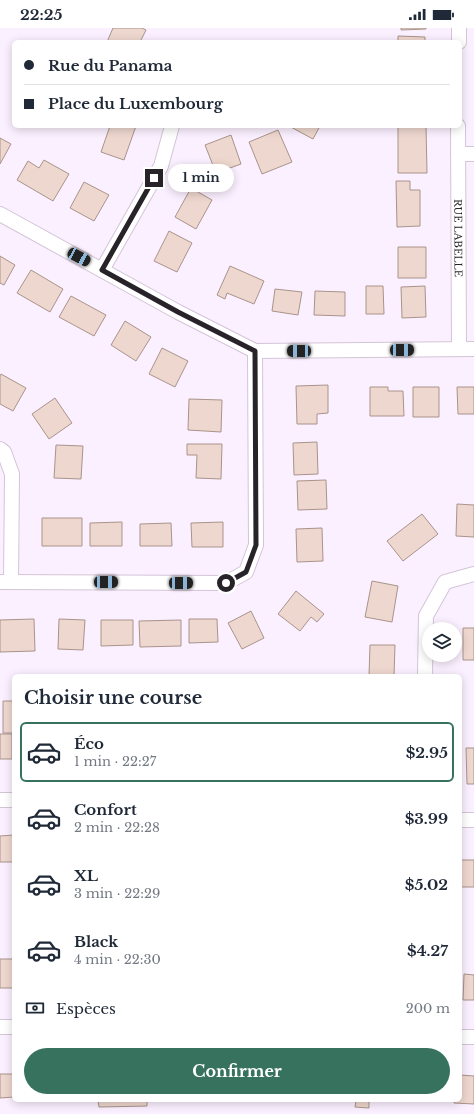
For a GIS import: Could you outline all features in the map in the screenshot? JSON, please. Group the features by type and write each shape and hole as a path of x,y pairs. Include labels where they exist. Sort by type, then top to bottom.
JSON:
{"street":[{"path":"459,40 460,28"},
{"path":"102,270 161,166 171,128"},
{"name":"RUE LABELLE","path":"458,128 459,349"},
{"path":"458,154 474,154"},
{"path":"0,214 178,312 255,351 474,349"},
{"path":"0,449 4,452 12,474 6,582 226,583 246,572 256,545 255,351"},
{"path":"425,674 426,616 445,582 474,574"},
{"path":"0,800 12,800"},
{"path":"462,820 474,820"},
{"path":"0,1027 12,1027"},
{"path":"462,1037 474,1037"}],"building":[{"path":"113,28 142,28 146,30 141,40 108,40"},
{"path":"401,28 426,28 426,29 401,30"},
{"path":"398,36 425,37 425,40 398,40"},
{"path":"109,128 135,128 124,160 101,152"},
{"path":"293,128 319,128 313,139"},
{"path":"398,128 426,128 427,173 398,173"},
{"path":"278,130 292,162 262,174 249,142"},
{"path":"231,135 241,164 216,173 205,145"},
{"path":"0,138 11,144 0,164"},
{"path":"44,160 69,174 53,201 17,180 28,161 39,168"},
{"path":"396,181 410,181 410,190 420,190 420,226 397,227"},
{"path":"84,182 109,195 94,221 70,208"},
{"path":"191,188 212,200 196,229 175,217"},
{"path":"169,231 192,243 177,272 154,261"},
{"path":"398,247 426,247 426,278 398,278"},
{"path":"0,256 15,265 4,285 0,283"},
{"path":"230,266 264,281 254,304 227,293 225,299 217,295"},
{"path":"31,270 63,289 50,312 17,293"},
{"path":"366,286 383,286 384,314 366,314"},
{"path":"425,286 426,317 402,318 401,287"},
{"path":"275,289 302,292 298,315 272,311"},
{"path":"315,291 345,292 345,316 314,315"},
{"path":"71,296 106,315 94,336 59,317"},
{"path":"125,321 151,337 136,361 111,345"},
{"path":"162,348 188,361 175,387 149,374"},
{"path":"1,374 26,388 13,411 0,404"},
{"path":"328,385 328,413 317,414 317,424 297,424 296,386"},
{"path":"370,387 388,387 388,391 403,391 404,416 370,416"},
{"path":"413,387 439,387 439,417 413,417"},
{"path":"457,387 474,387 474,414 458,414"},
{"path":"55,398 72,423 49,439 32,414"},
{"path":"189,399 222,400 221,432 188,430"},
{"path":"317,442 318,474 294,475 293,443"},
{"path":"187,444 222,444 221,479 196,478 197,455 187,455"},
{"path":"56,445 83,446 81,479 54,478"},
{"path":"326,480 327,509 298,510 297,481"},
{"path":"457,504 474,505 474,537 456,536"},
{"path":"422,514 438,534 403,561 387,541"},
{"path":"42,518 82,518 82,546 42,546"},
{"path":"122,522 122,546 90,546 90,523"},
{"path":"223,522 223,547 192,547 191,523"},
{"path":"171,523 172,546 140,546 140,524"},
{"path":"322,528 323,561 297,562 296,529"},
{"path":"372,581 398,586 392,622 365,617"},
{"path":"296,591 324,614 317,622 311,617 300,631 278,614"},
{"path":"251,611 264,638 242,649 228,623"},
{"path":"34,619 35,651 0,652 0,620"},
{"path":"59,619 85,620 83,650 58,649"},
{"path":"189,619 217,619 218,642 189,643"},
{"path":"101,620 133,620 133,645 101,646"},
{"path":"181,620 181,646 140,647 139,621"},
{"path":"463,628 474,628 474,660 463,660"},
{"path":"370,645 395,645 394,674 369,674"},
{"path":"3,701 12,701 12,733 3,733"},
{"path":"0,734 12,734 12,759 0,759"},
{"path":"466,748 474,748 474,784 467,784"},
{"path":"12,835 12,862 0,862 0,836"},
{"path":"462,860 474,860 474,887 462,887"},
{"path":"0,959 12,959 12,988 0,988"},
{"path":"464,974 474,975 474,1000 463,1000"},
{"path":"0,1074 12,1074 12,1097 0,1098"},
{"path":"462,1075 474,1076 474,1104 454,1103 462,1102"},
{"path":"98,1102 147,1102 147,1106 99,1107"},
{"path":"356,1102 369,1102 369,1108 355,1107"}],"route":[{"path":"154,178 102,270 178,312 255,351 256,545 246,572 226,583"}]}
